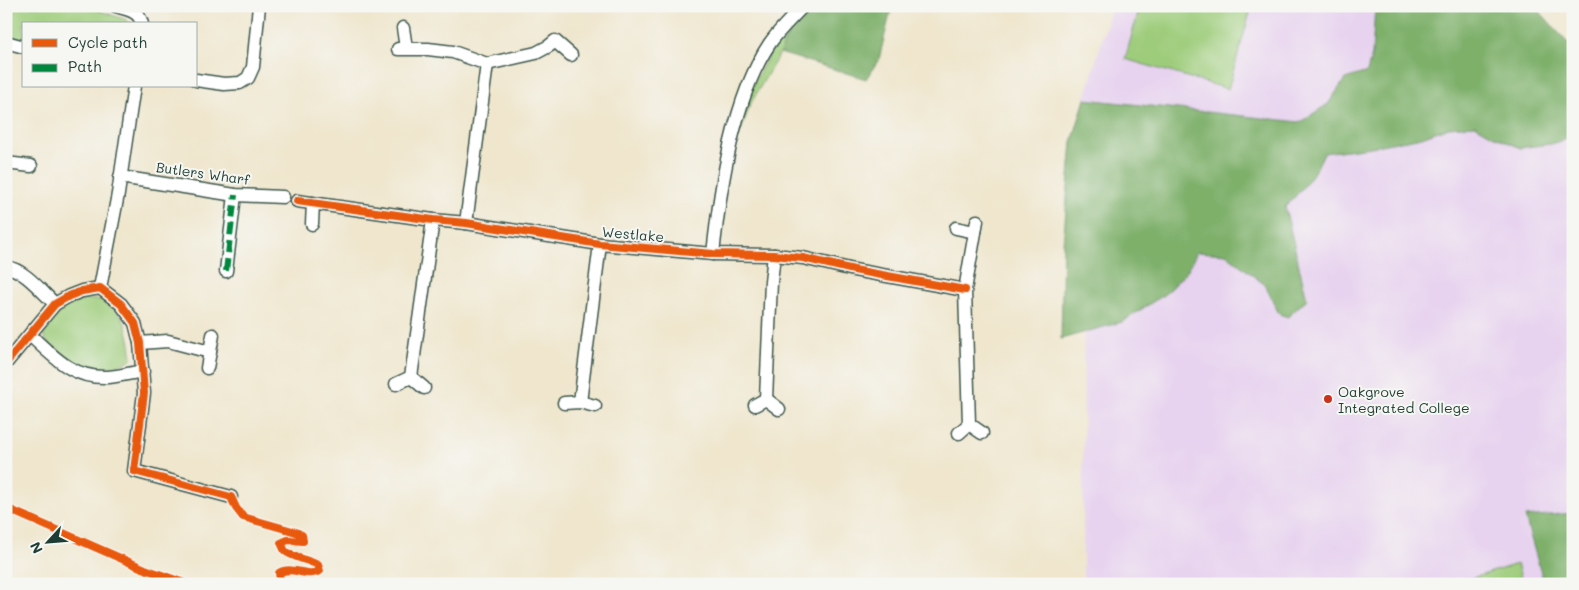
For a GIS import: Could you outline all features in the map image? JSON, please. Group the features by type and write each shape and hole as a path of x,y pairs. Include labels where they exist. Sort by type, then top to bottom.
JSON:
{"street":[{"path":"116,6 134,11 141,16 142,22"},
{"path":"198,80 224,84 240,83 248,78 253,67 259,6"},
{"path":"713,254 726,165 737,117 748,84 770,43 803,6"},
{"path":"403,28 402,49 453,52 487,64 536,53 555,41 571,56"},
{"path":"6,42 22,46"},
{"path":"466,223 487,64"},
{"path":"100,288 134,88"},
{"path":"6,163 31,166"},
{"name":"Butlers Wharf","path":"120,177 235,195 283,197"},
{"path":"226,271 235,195"},
{"name":"Westlake","path":"298,201 466,223 600,244 713,254 774,255 803,258 854,270 965,290"},
{"path":"312,224 313,203"},
{"path":"411,377 432,220"},
{"path":"956,228 976,227 965,290 970,424"},
{"name":"Westlake","path":"580,402 600,244"},
{"path":"774,255 761,402 779,409"},
{"path":"6,267 22,274 55,304"},
{"path":"6,363 55,304 82,291 100,288 121,304 134,323 140,343 144,393 134,471 231,497"},
{"path":"30,335 60,363 80,374 108,377 143,371"},
{"path":"207,368 213,335"},
{"path":"140,343 168,341 210,352"},
{"path":"396,384 411,377"},
{"path":"411,377 424,388"},
{"path":"564,403 580,402 596,406"},
{"path":"970,424 982,433"},
{"path":"959,433 970,424"}],"shaded area":[{"name":"Oakgrove Integrated College","path":"1112,6 1535,6 1573,49 1573,513 1525,517 1544,584 1083,584 1084,284 1072,142"}],"green space":[{"path":"6,6 86,6 129,22 22,22 22,40 6,34"},
{"path":"803,6 892,6 879,59 866,79 780,53"},
{"path":"1140,6 1252,6 1228,89 1125,59"},
{"path":"1375,6 1535,6 1573,49 1573,131 1564,140 1551,144 1520,148 1475,125 1449,127 1422,137 1371,147 1324,153 1308,182 1285,207 1307,299 1288,317 1279,314 1265,285 1226,254 1197,252 1187,271 1165,294 1122,322 1061,339 1063,244 1072,142 1085,99 1300,122 1328,104 1345,79 1367,72 1372,54"},
{"path":"793,24 780,53 750,105 736,145 751,88 769,54"},
{"path":"89,299 104,301 118,311 128,333 132,358 122,364 109,367 95,367 68,359 47,342 42,331 63,308 73,302"},
{"path":"1573,513 1573,584 1544,584 1525,517"},
{"path":"1517,564 1523,584 1453,584"}],"marked path":[{"path":"226,271 235,195"}],"cycle path":[{"path":"297,201 466,223 600,244 713,254 774,255 803,258 854,270 965,290"},
{"path":"6,363 55,304 69,296 82,291 100,288 121,304 135,323 140,343 144,393 134,471 231,497 243,517 302,535 303,541 288,540 281,543 285,551 318,565 320,571 315,573 284,571 279,573 280,580 285,584"},
{"path":"6,508 145,569 187,584"}],"place":[{"name":"Oakgrove Integrated College","path":"1328,399"}]}
